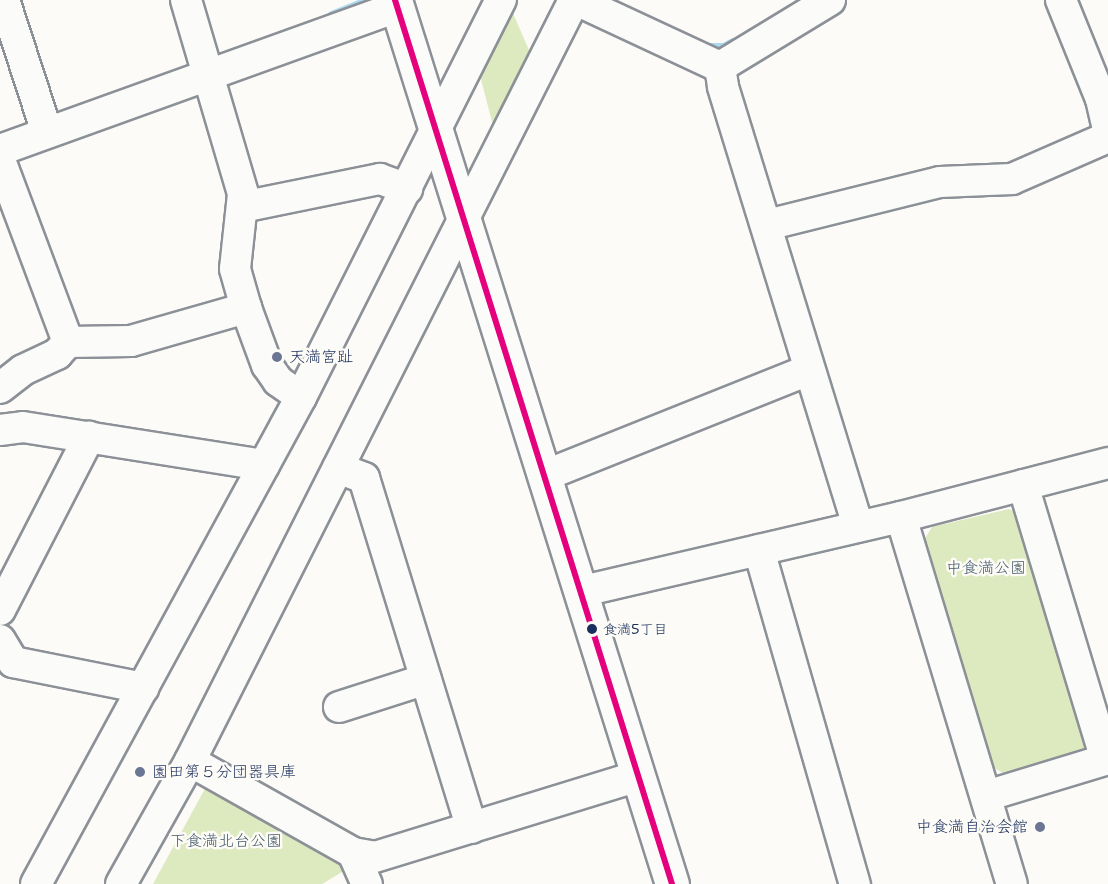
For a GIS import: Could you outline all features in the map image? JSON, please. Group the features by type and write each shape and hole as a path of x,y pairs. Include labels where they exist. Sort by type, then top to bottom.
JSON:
{"main road":[{"path":"396,3 583,591 672,884"}],"street":[{"path":"4,0 47,132"},
{"path":"186,0 210,73 243,194 235,269 246,308 267,365 278,381 301,397"},
{"path":"36,884 301,397 501,0"},
{"path":"121,884 190,761 575,0 720,67"},
{"path":"720,67 830,0"},
{"path":"1061,0 1101,99 1108,130"},
{"path":"0,150 396,3"},
{"path":"720,67 723,87 858,525"},
{"path":"767,225 940,182 1012,179 1108,137"},
{"path":"0,160 68,342"},
{"path":"242,207 380,179 407,189"},
{"path":"0,388 23,370 57,354 68,342 131,340 246,308"},
{"path":"546,475 809,370"},
{"path":"0,429 23,427 264,465"},
{"path":"0,610 90,437"},
{"path":"583,591 858,525 901,517 1108,463"},
{"path":"338,468 364,478 472,828"},
{"path":"986,796 1107,759 1023,485"},
{"path":"901,517 1012,884"},
{"path":"759,550 855,884"},
{"path":"0,640 13,662 143,688"},
{"path":"339,707 426,679"},
{"path":"190,761 353,853 375,857 639,776"},
{"path":"353,853 367,884"}],"green space":[{"path":"512,11 532,57 495,133 479,72"},
{"name":"中食満公園","path":"1009,509 1023,516 1091,741 1083,755 1006,775 993,767 924,540 932,527"},
{"name":"下食満北台公園","path":"207,785 336,853 347,869 322,884 153,884"}],"waterway":[{"path":"332,15 362,3"},
{"path":"705,47 724,47 733,42"}],"transit line":[{"path":"395,0 672,884"}],"place":[{"name":"天満宮趾","path":"277,357"},
{"name":"食満5丁目","path":"592,629"},
{"name":"園田第５分団器具庫","path":"140,772"},
{"name":"中食満自治会館","path":"1040,827"}]}
